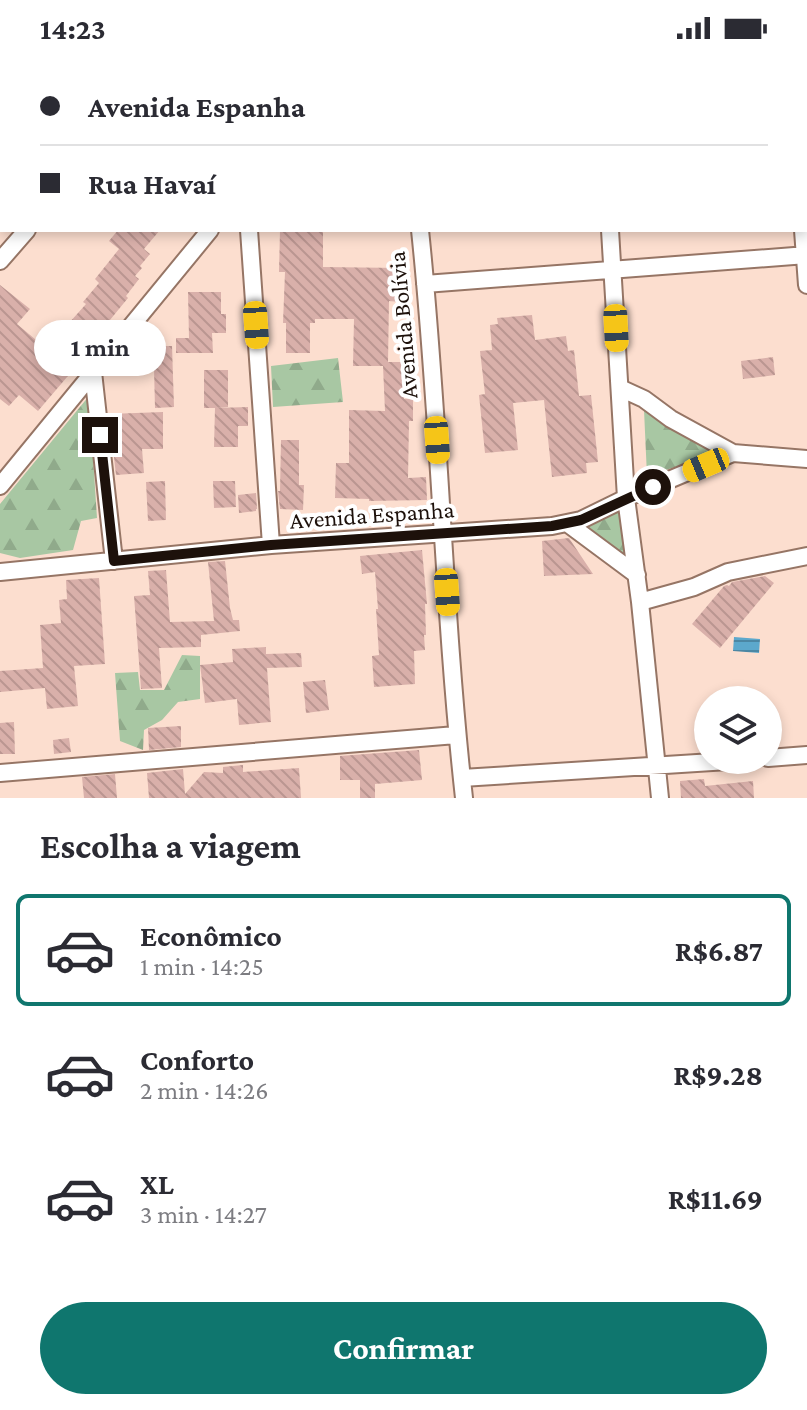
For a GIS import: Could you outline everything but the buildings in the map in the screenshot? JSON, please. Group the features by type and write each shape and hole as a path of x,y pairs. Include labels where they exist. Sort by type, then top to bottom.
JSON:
{"street":[{"path":"0,261 25,232"},
{"path":"0,486 208,232"},
{"path":"249,232 271,545"},
{"name":"Avenida Bolívia","path":"420,232 456,735 464,798"},
{"path":"610,232 626,498 660,798"},
{"path":"803,232 807,285"},
{"path":"425,284 806,255"},
{"path":"93,372 114,561"},
{"path":"620,388 644,399 671,419 733,453 807,459"},
{"name":"Avenida Espanha","path":"0,572 271,545 552,526 590,516 733,453"},
{"path":"567,523 637,575"},
{"path":"640,602 694,587 728,572 807,556"},
{"path":"0,773 456,735"},
{"path":"782,757 807,755"},
{"path":"462,778 694,764"}],"green space":[{"path":"338,358 343,402 273,407 271,366"},
{"path":"89,396 97,518 81,521 73,550 20,558 0,553 0,504"},
{"path":"644,410 677,430 719,453 647,476"},
{"path":"622,507 630,563 587,528"},
{"path":"182,655 200,656 200,699 178,702 162,720 144,730 143,750 120,741 115,673 138,672 140,690 164,690"}],"water":[{"path":"734,637 760,639 759,653 733,651"}],"route":[{"path":"100,435 114,561 271,545 552,526 581,520 653,487"}]}
